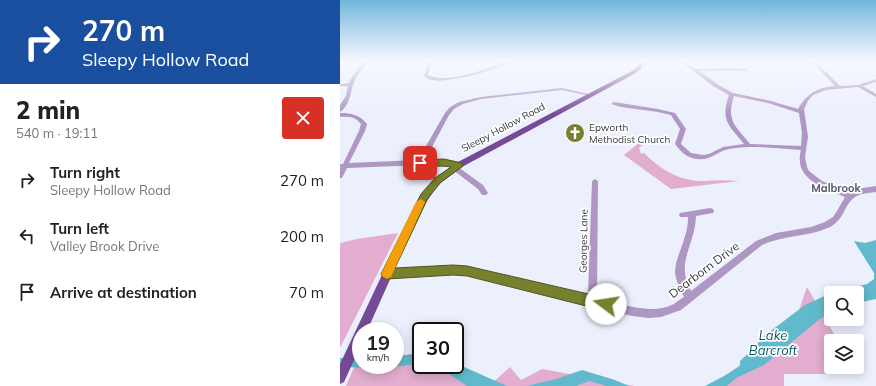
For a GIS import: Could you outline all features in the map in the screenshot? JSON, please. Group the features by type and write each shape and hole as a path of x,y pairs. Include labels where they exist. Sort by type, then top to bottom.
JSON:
{"main road":[{"name":"Sleepy Hollow Road","path":"365,322 424,196 438,180 457,167 620,79"},
{"name":"Sleepy Hollow Road","path":"340,378 352,351"}],"street":[{"path":"340,110 348,96 350,84 353,79"},
{"path":"431,79 446,79"},
{"path":"707,79 732,95 769,102 801,112"},
{"path":"831,79 838,86"},
{"path":"876,80 859,86 838,86 827,88 814,94 805,102 801,112 805,134 803,164 810,177 849,196 856,192 876,189"},
{"path":"340,85 350,84"},
{"path":"859,86 876,96"},
{"path":"420,163 447,114 452,108 461,103 481,98 558,89 572,90 590,95"},
{"path":"732,95 727,110 728,118 748,145"},
{"path":"614,104 650,108 673,114 683,129 678,144 681,150 692,156 705,158 713,156 727,148 748,145 804,148"},
{"path":"340,115 354,116 361,119 364,124 362,131 342,166 340,176"},
{"path":"342,166 444,162 457,167 481,187 484,193"},
{"name":"Georges Lane","path":"592,301 595,181"},
{"name":"Dearborn Drive","path":"387,274 453,270 467,271 632,311 656,313 672,310 766,239 828,224 838,216 849,196"},
{"path":"683,215 710,211"},
{"path":"689,298 681,282 680,265 681,257 692,229 692,214"}],"shaded area":[{"path":"644,139 649,140 639,148 641,154 644,153 664,169 679,177 696,181 739,181 671,189 624,155"},
{"path":"398,233 340,348 340,243"},
{"path":"807,287 824,317 824,326 829,326 834,334 824,334 824,374 784,374 784,386 714,386 796,319"},
{"path":"412,354 410,362 412,363 412,374 449,374 488,386 346,386 352,372 352,374 404,374 404,355"},
{"path":"510,367 521,380 542,369 634,386 489,386"}],"water":[{"path":"876,240 876,299 864,302 864,286 859,286 867,284 874,279 874,273 854,241 865,243"},
{"name":"Lake Barcroft","path":"824,296 824,317 764,365 736,378 727,386 705,386 740,366 740,361 764,336 805,305"},
{"path":"412,354 412,365 404,366 404,356"},
{"path":"340,358 352,358 352,367 340,367"},
{"path":"464,367 507,386 467,386 449,374 464,374"},
{"path":"582,370 629,386 607,386 589,381 576,386 527,386 556,379"}],"slow traffic":[{"path":"387,274 421,202"}],"place":[{"name":"Epworth Methodist Church","path":"575,133"}],"district":[{"name":"Malbrook","path":"836,188"}],"route":[{"path":"420,163 444,162 459,166 438,180 424,196 387,274 453,270 467,271 490,275 606,304"}]}
